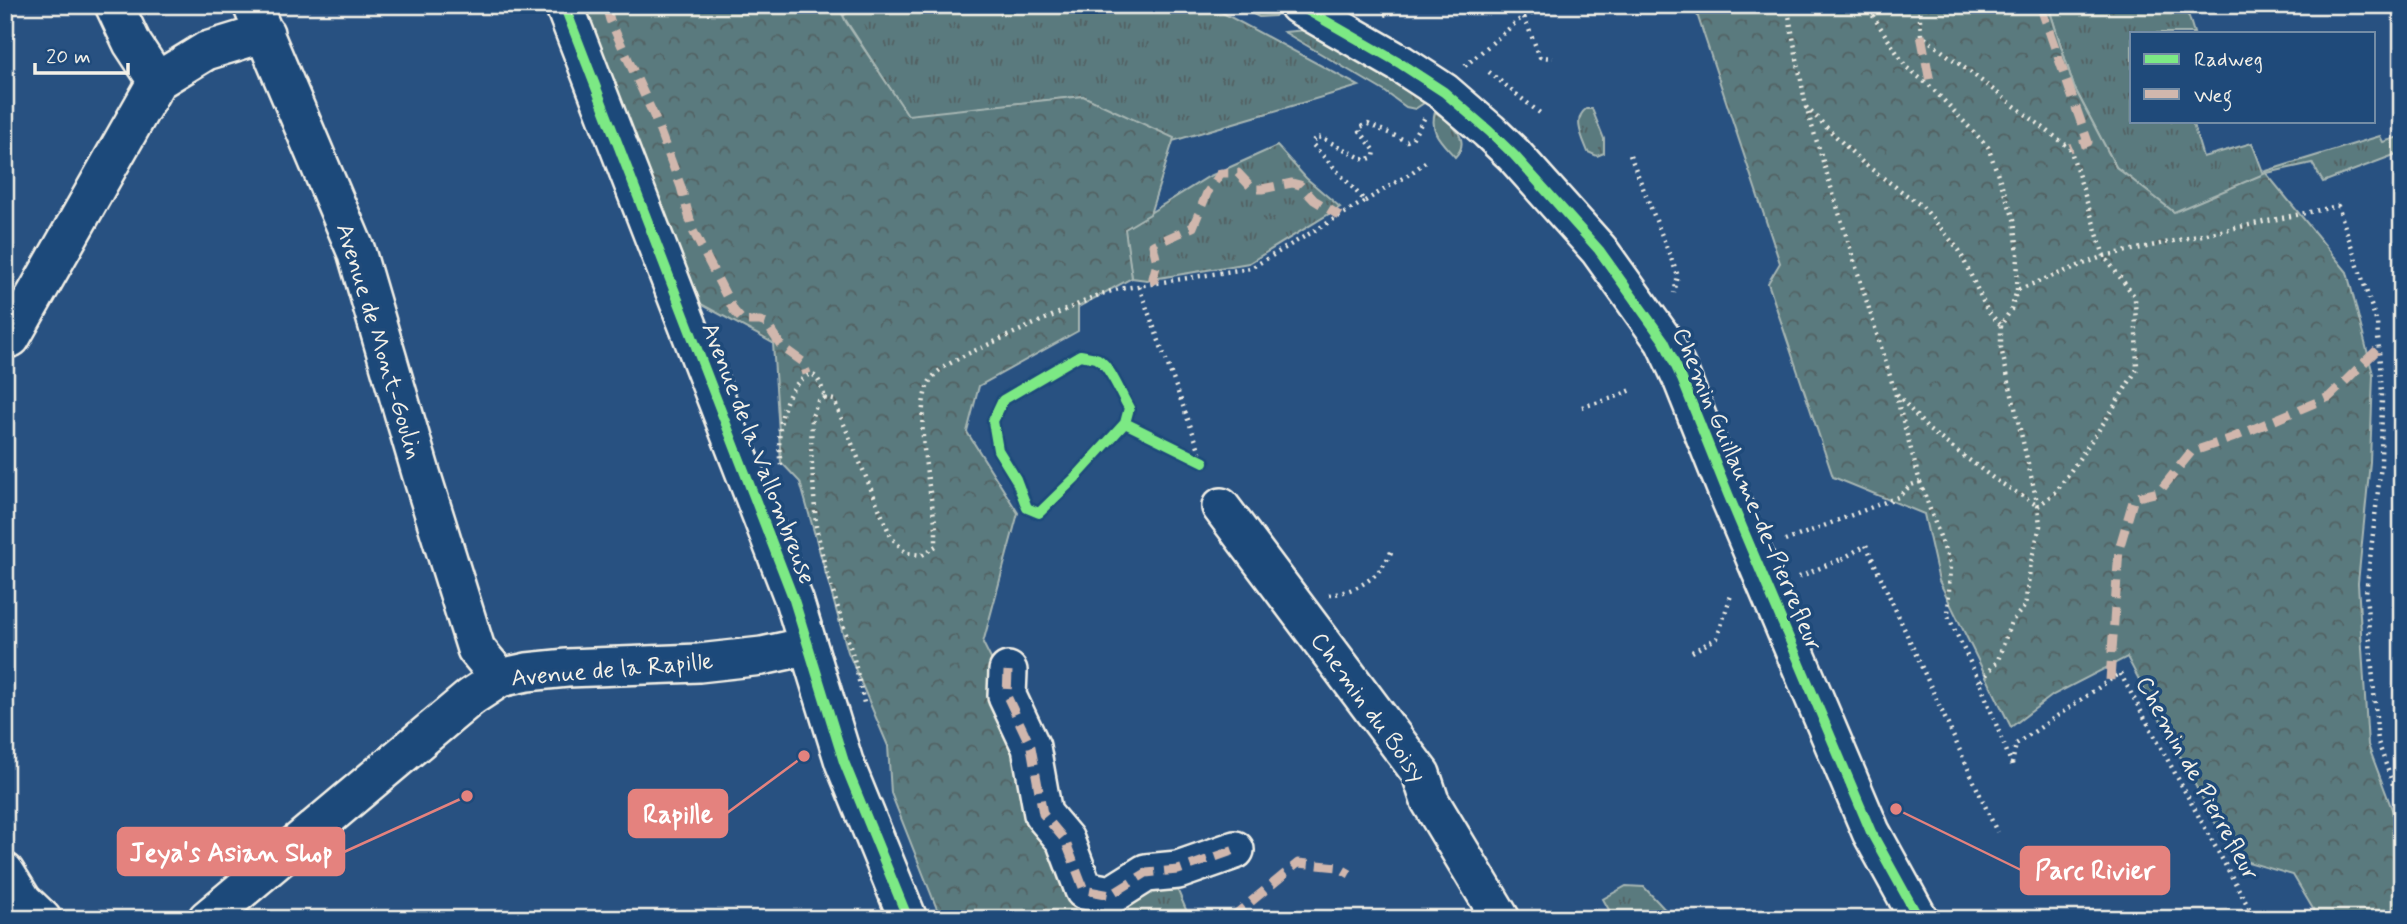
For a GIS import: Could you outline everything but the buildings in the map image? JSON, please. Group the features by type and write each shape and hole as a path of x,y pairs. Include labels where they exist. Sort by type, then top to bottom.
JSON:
{"street":[{"path":"114,5 132,43 157,81"},
{"name":"Avenue de la Vallombreuse","path":"564,5 794,600 844,762 908,919"},
{"name":"Chemin Guillaume-de-Pierrefleur","path":"1298,5 1444,92 1489,131 1600,250 1664,341 1871,832 1919,919"},
{"path":"11,338 157,81 259,19"},
{"name":"Avenue de Mont-Goulin","path":"259,19 356,251 476,649 500,678"},
{"name":"Chemin du Boisy","path":"1221,507 1421,774 1430,801 1501,919"},
{"name":"Avenue de la Rapille","path":"207,919 471,697 500,678 567,668 724,660 762,656 808,646"},
{"path":"1007,671 1007,696 1031,747 1043,814 1065,840 1084,890 1111,895 1146,873 1178,870 1235,850"},
{"path":"5,872 23,901 42,919"}],"path":[{"path":"1384,15 1415,5"},
{"path":"1531,5 1538,10"},
{"path":"1466,65 1524,17 1549,5"},
{"path":"1786,6 1806,107 1895,392 1920,482 1950,564 1948,615 1980,683 1998,660 2011,622 2025,606 2031,562 2040,526 2038,506 2001,348 2001,325 2011,310 2017,290 2018,253 2014,219 1988,147 1938,94 1906,67 1866,5"},
{"path":"1919,5 1922,36 2070,148 2104,256 2135,297 2137,369 2056,492 2038,506"},
{"path":"1524,17 1540,57 1553,58"},
{"path":"1489,72 1541,114"},
{"path":"1806,107 1863,163 1923,207 1959,250 1988,312 2001,325"},
{"path":"1365,201 1313,145 1313,141 1316,137 1322,138 1370,160 1375,151 1360,131 1364,124 1408,141 1412,139 1421,122"},
{"path":"1630,155 1678,276 1674,293"},
{"path":"866,710 816,526 811,461 812,416 818,401 825,398 834,400 891,537 906,553 922,555 936,546 922,416 925,391 931,379 948,365 1101,294 1251,268 1411,173 1429,159"},
{"path":"2017,290 2104,256 2338,206 2377,323 2382,393 2381,465 2366,593 2378,742 2402,810"},
{"path":"1139,287 1205,465"},
{"path":"783,476 778,437 785,405 804,377 811,374 819,381 825,398"},
{"path":"1582,407 1634,389"},
{"path":"1895,392 1928,430 1993,478 2038,506"},
{"path":"1192,456 1205,465"},
{"path":"1785,541 1898,497 1911,485 1920,482"},
{"path":"1799,576 1842,559 1866,545 1997,832"},
{"path":"1324,596 1355,589 1367,583 1377,575 1391,552"},
{"path":"1692,652 1717,638 1732,592"}],"green space":[{"path":"582,5 838,5 846,22 908,115 1083,96 1174,138 1150,214 1125,229 1132,278 1078,307 1078,331 979,386 967,432 1018,513 983,643 1001,679 1103,919 941,919 891,793 888,746 848,652 800,482 781,462 773,343 699,303"},
{"path":"857,5 1208,5 1359,86 1173,141 1083,96 908,116 843,16"},
{"path":"1235,5 1261,5 1277,13 1275,16 1259,17"},
{"path":"1694,5 2048,5 2074,87 2116,167 2174,212 2266,173 2347,272 2373,374 2370,462 2358,583 2368,745 2402,836 2402,919 2319,919 2293,875 2234,858 2127,657 2053,695 2011,727 1939,581 1924,514 1833,477 1768,283 1780,263"},
{"path":"2048,5 2181,5 2189,17 2194,32 2130,32 2130,122 2192,122 2203,157 2252,143 2263,172 2380,136 2383,142 2402,136 2402,152 2323,182 2312,163 2267,173 2174,213 2116,167 2074,87"},
{"path":"1306,30 1424,103 1415,109 1406,107 1384,91 1284,32"},
{"path":"1586,109 1592,109 1604,139 1604,153 1597,156 1588,152 1580,129 1580,118"},
{"path":"1435,112 1453,126 1461,137 1462,144 1455,157 1435,132"},
{"path":"1277,146 1306,178 1340,207 1249,263 1147,280 1132,278 1124,229 1208,177"},
{"path":"1175,884 1190,919 1109,919 1105,909"},
{"path":"1626,886 1644,887 1671,916 1666,919 1614,919 1603,899"}],"marked path":[{"path":"606,5 610,20 654,116 681,187 693,231 734,311 743,321 766,323 782,347 803,362 807,374"},
{"path":"2040,5 2088,142 2070,148"},
{"path":"1921,35 1931,87"},
{"path":"1156,284 1153,278 1157,263 1153,245 1193,227 1207,193 1221,173 1238,173 1253,189 1292,183 1300,185 1314,200 1340,216"},
{"path":"2110,680 2119,549 2134,498 2159,492 2191,452 2232,438 2329,397 2379,348"},
{"path":"1008,671 1007,696 1031,747 1043,814 1065,840 1084,890 1111,895 1146,873 1178,870 1235,850"},
{"path":"1230,919 1298,863 1338,867 1350,874"}],"cycle path":[{"path":"564,5 794,600 844,762 908,919"},
{"path":"1298,5 1444,92 1489,131 1599,250 1664,341 1871,832 1919,919"},
{"path":"1080,355 1096,358 1102,363 1129,408 1125,423 1039,513 1027,508 1016,479 998,450 993,421 1003,400 1080,355"},
{"path":"1125,423 1204,462"}],"place":[{"name":"Rapille","path":"804,756"},
{"name":"Jeya's Asian Shop","path":"467,796"},
{"name":"Parc Rivier","path":"1896,809"}]}
